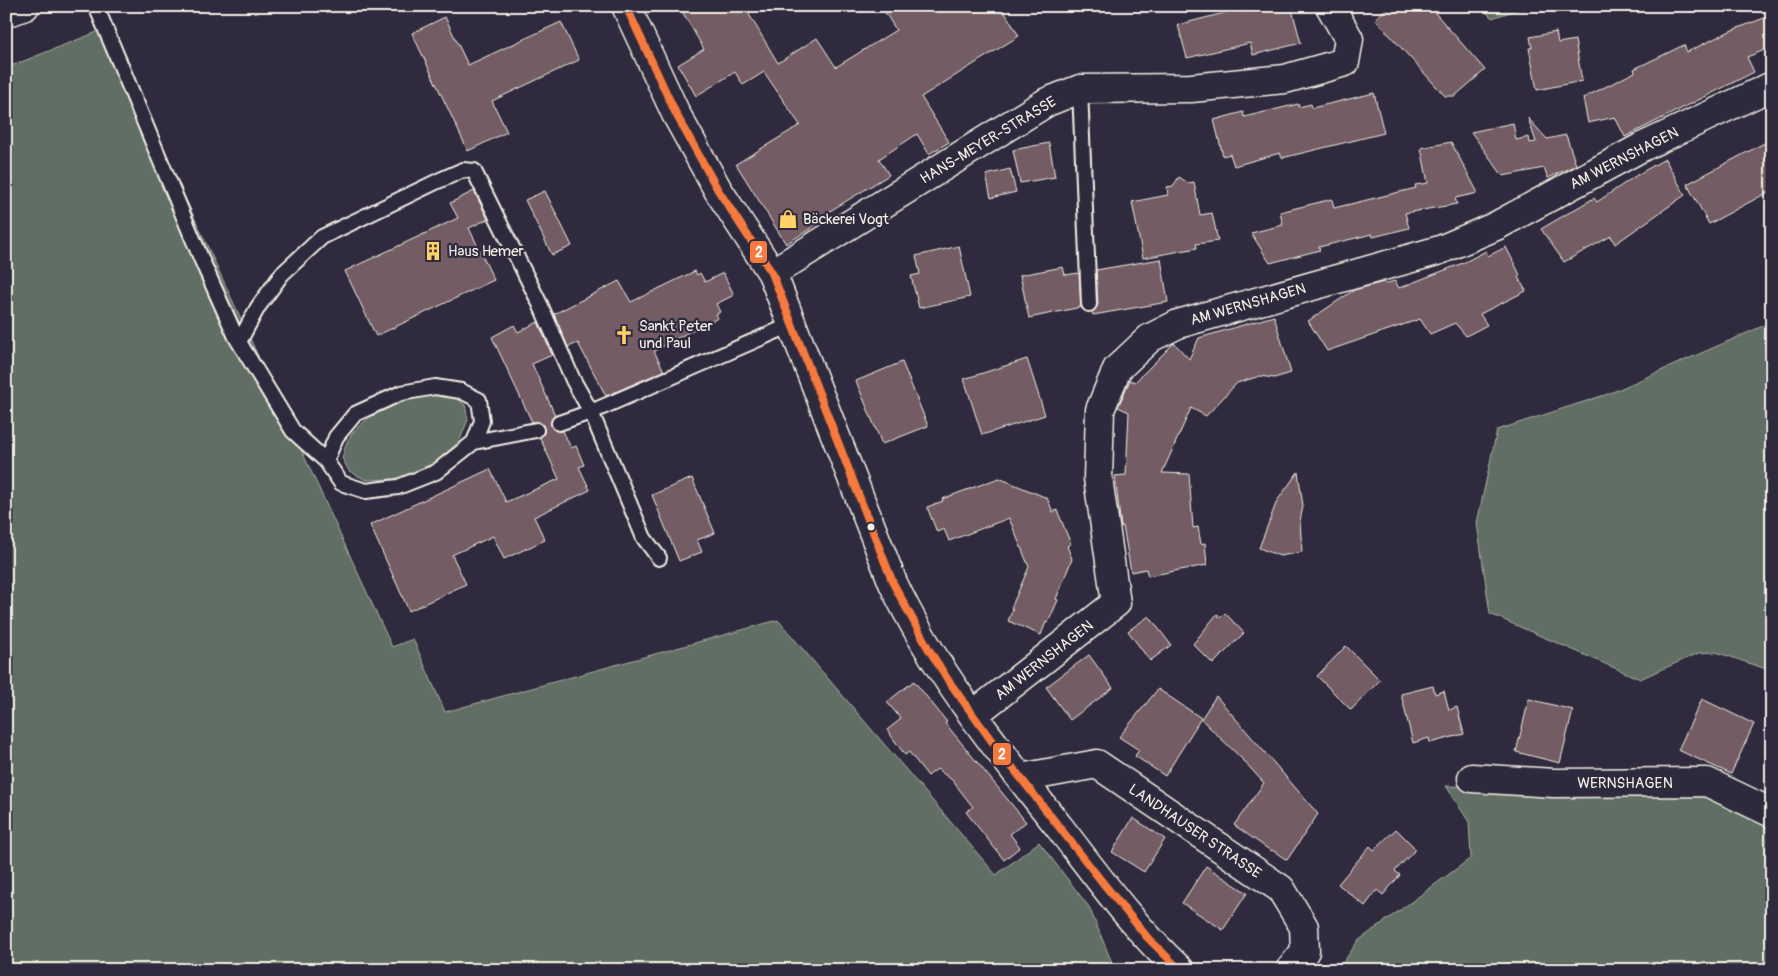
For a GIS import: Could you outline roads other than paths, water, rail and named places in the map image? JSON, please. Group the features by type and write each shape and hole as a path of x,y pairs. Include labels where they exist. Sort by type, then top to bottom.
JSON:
{"street":[{"path":"6,13 24,6"},
{"path":"626,6 676,114 718,190 772,273 893,583 912,621 943,672 1021,778 1130,918 1180,970"},
{"name":"HANS-MEYER-STRASSE","path":"772,273 1047,102 1080,90 1191,88 1285,79 1344,62 1349,39 1330,6"},
{"name":"AM WERNSHAGEN","path":"973,715 1116,603 1098,478 1100,410 1117,369 1150,338 1178,324 1440,250 1496,226 1642,147 1772,86"},
{"name":"LANDHAUSER STRASSE","path":"1021,778 1097,764 1281,890 1304,928 1305,951 1290,970"},
{"name":"WERNSHAGEN","path":"1472,778 1554,783 1707,782 1772,813"}],"lane":[{"path":"96,6 203,263 239,342 293,431 326,461 341,483 366,491 398,487 436,472 474,442 536,430"},
{"path":"1080,90 1089,304"},
{"path":"239,342 258,307 282,274 322,236 463,170 474,171 540,304 573,380 591,412 644,538 659,558"},
{"path":"559,423 591,412 793,324"},
{"path":"326,461 336,437 355,414 401,393 436,387 461,391 479,400 482,421 474,442"}],"place":[{"name":"Bäckerei Vogt","path":"788,219"},
{"name":"Haus Hemer","path":"433,251"},
{"name":"Sankt Peter und Paul","path":"624,335"}]}
